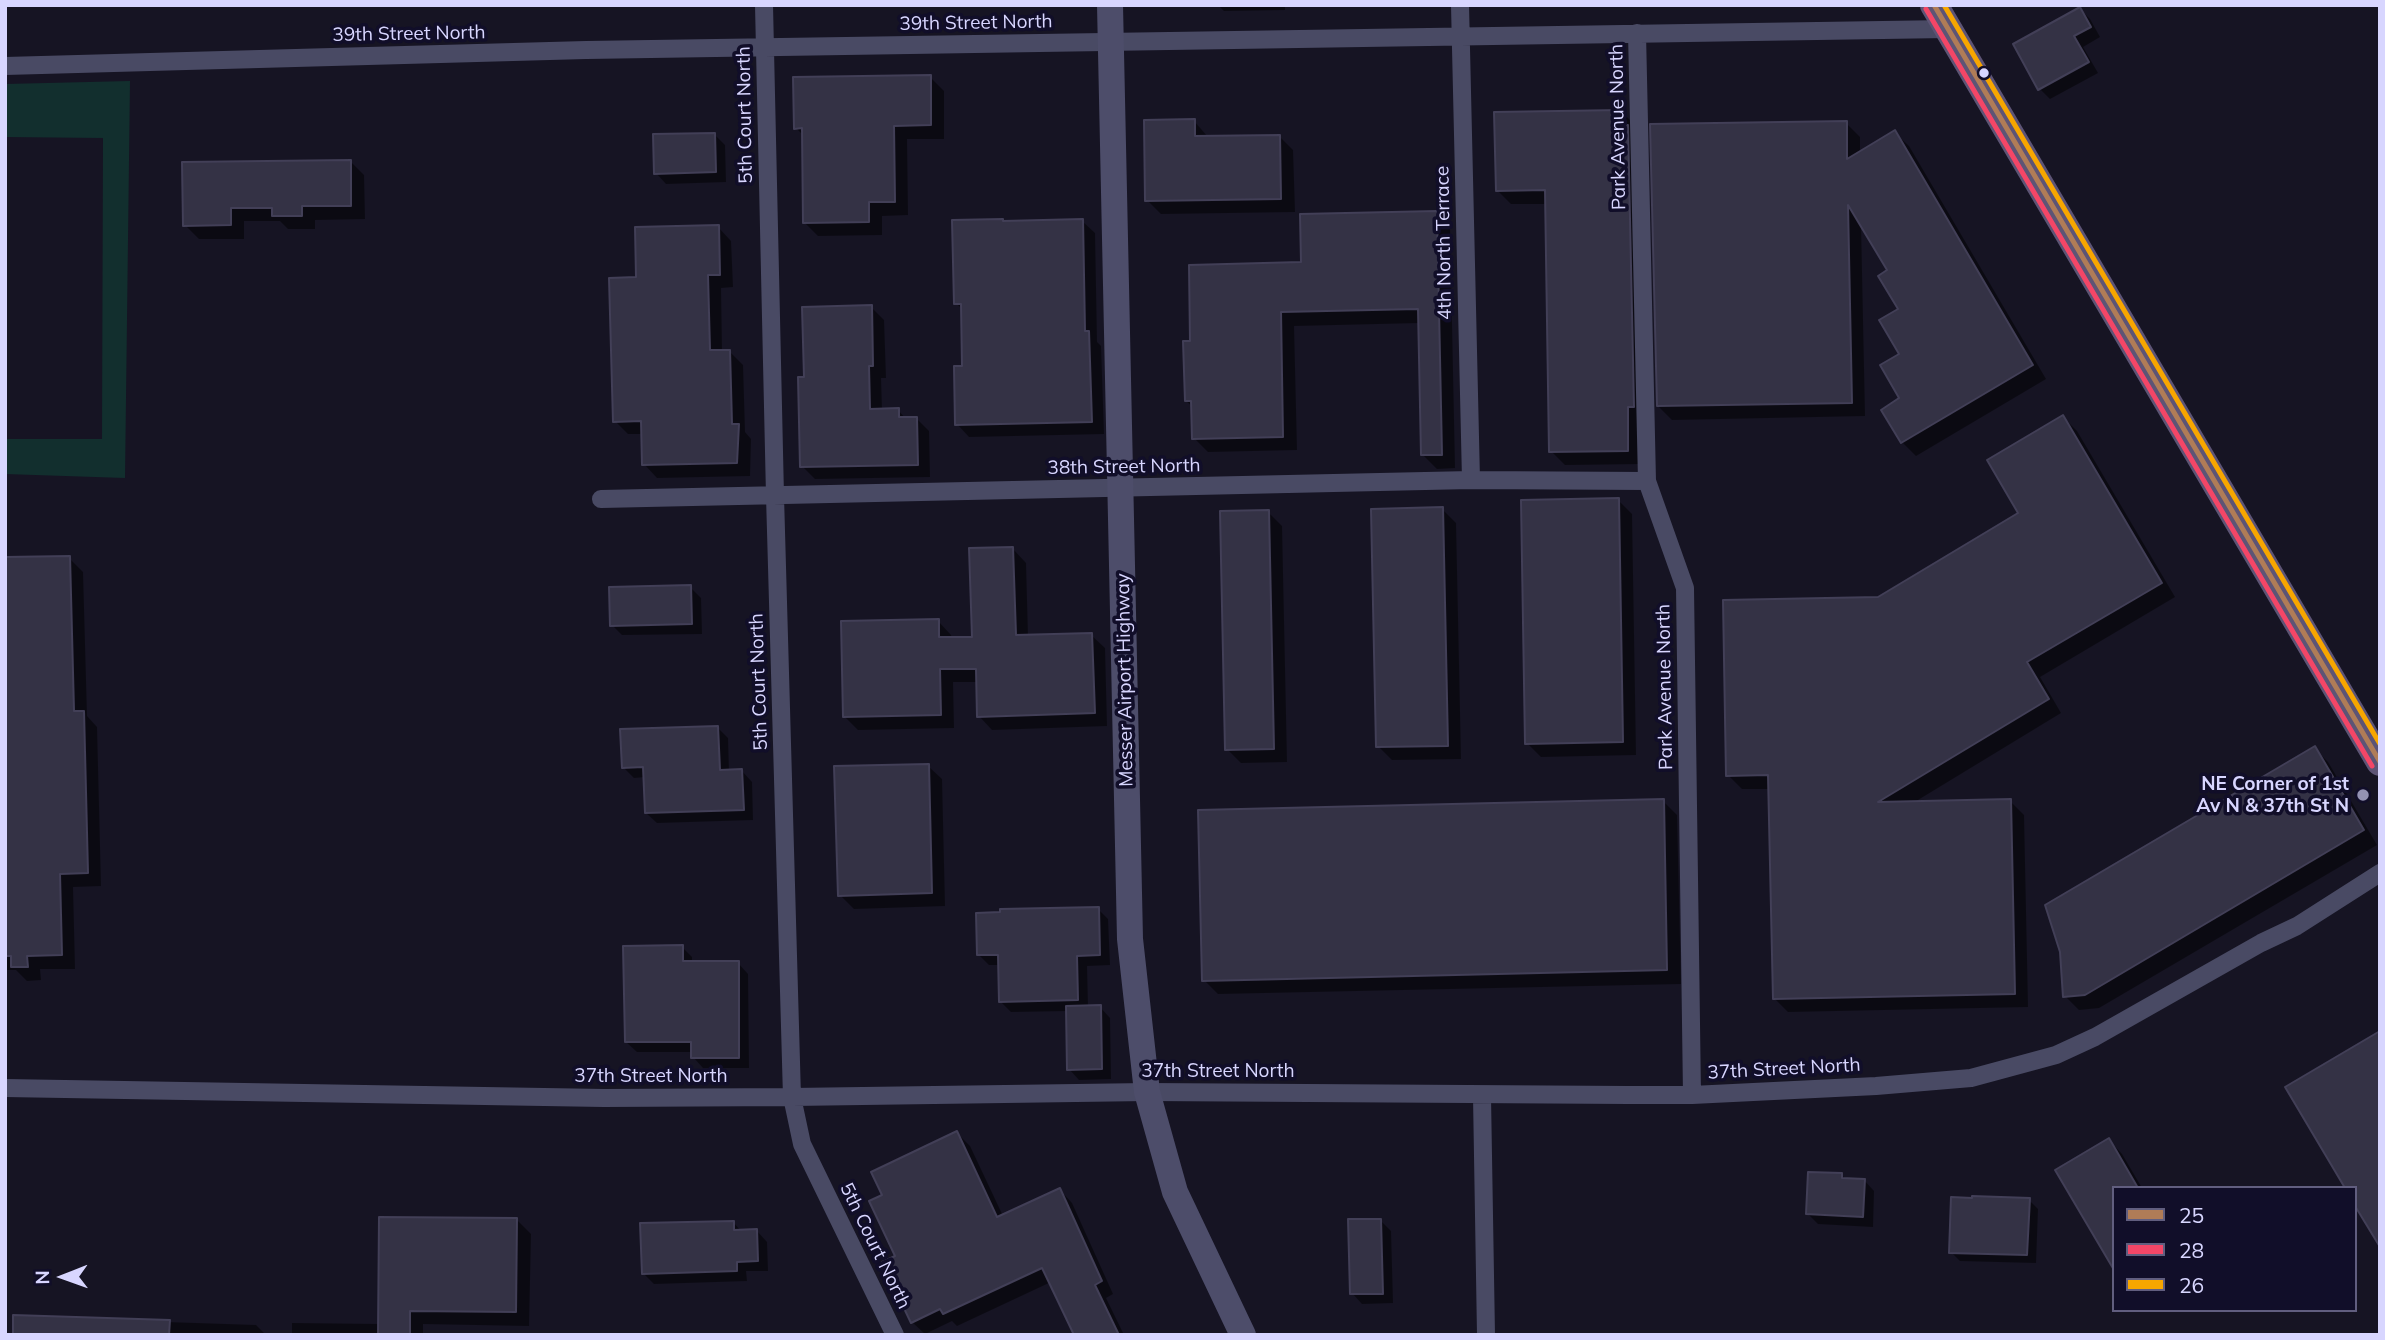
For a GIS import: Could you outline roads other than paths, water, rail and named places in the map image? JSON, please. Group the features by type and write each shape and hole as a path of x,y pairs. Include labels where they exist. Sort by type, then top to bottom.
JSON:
{"main road":[{"name":"Messer Airport Highway","path":"1110,5 1130,939 1147,1092 1175,1192 1243,1335"},
{"path":"1941,17 2380,762"}],"street":[{"name":"5th Court North","path":"764,5 792,1097 802,1144 895,1335"},
{"name":"4th North Terrace","path":"1460,5 1471,480"},
{"name":"39th Street North","path":"5,66 764,47 1637,33 1941,17"},
{"name":"Park Avenue North","path":"1637,33 1647,481 1685,588 1692,1095"},
{"name":"38th Street North","path":"601,499 1471,480 1647,481"},
{"name":"37th Street North","path":"5,1088 604,1097 1147,1092 1482,1096 1692,1095 1876,1086 1971,1078 2056,1055 2095,1037 2261,943 2297,926 2380,873"},
{"path":"1482,1096 1486,1335"}],"place":[{"name":"NE Corner of 1st Av N & 37th St N","path":"2363,795"}]}
